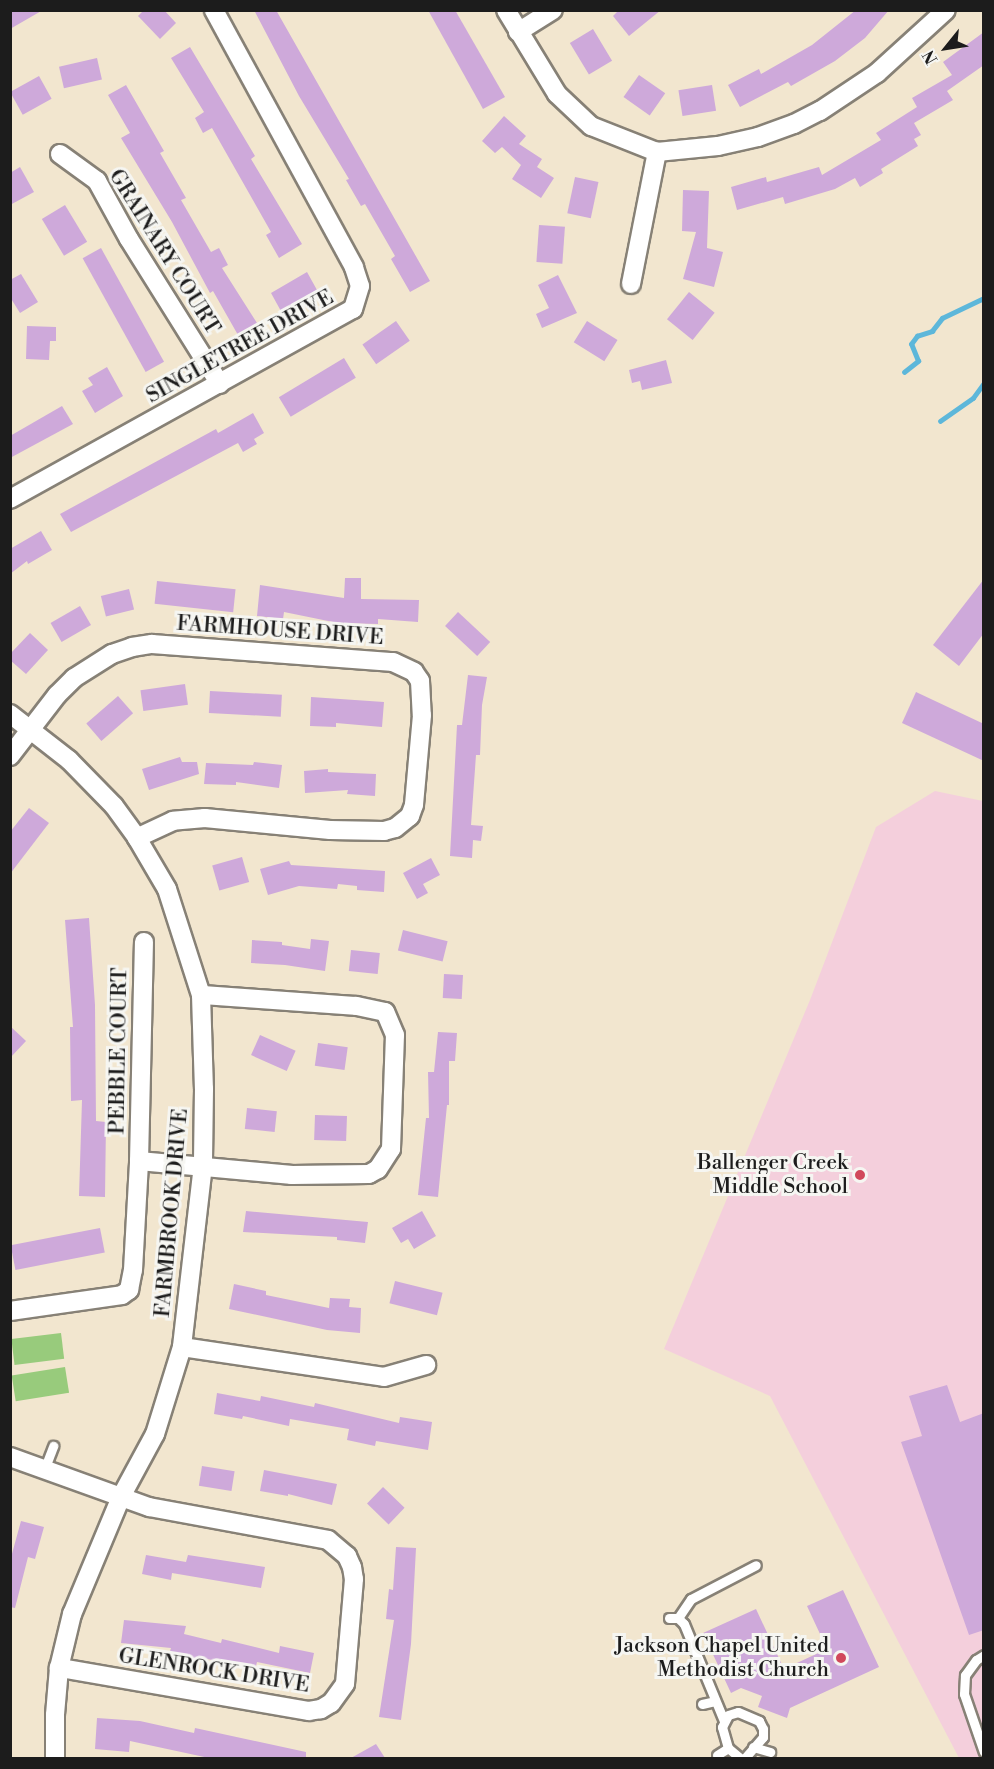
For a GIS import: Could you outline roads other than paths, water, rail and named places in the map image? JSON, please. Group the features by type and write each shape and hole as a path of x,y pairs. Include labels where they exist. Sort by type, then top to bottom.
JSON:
{"street":[{"name":"SINGLETREE DRIVE","path":"10,499 353,309 360,286 354,267 214,10"},
{"path":"506,10 557,94 591,126 657,152 718,146 748,140 812,116 877,73 946,10"},
{"path":"518,32 553,10"},
{"path":"631,284 657,152"},
{"name":"GRAINARY COURT","path":"60,154 97,181 129,238 220,384"},
{"name":"FARMHOUSE DRIVE","path":"31,729 57,695 74,678 112,654 152,644 393,662 414,672 420,681 422,715 414,805 410,816 395,828 384,831 330,830 205,818 173,821 137,838"},
{"name":"FARMBROOK DRIVE","path":"10,714 76,767 114,806 137,838 167,889 201,995 204,1089 203,1165 182,1347 154,1434 121,1497 72,1614 59,1668 55,1715 55,1758"},
{"path":"10,756 31,729"},
{"name":"PEBBLE COURT","path":"10,1311 122,1295 129,1290 133,1270 139,1161 144,942"},
{"name":"PEBBLE COURT","path":"139,1161 292,1174 369,1174 378,1169 391,1149 395,1035 385,1012 356,1006 201,995"},
{"path":"182,1347 384,1377 426,1365"},
{"name":"GLENROCK DRIVE","path":"10,1457 148,1507 317,1537 339,1547 347,1556 354,1579 345,1684 331,1703 309,1711 59,1668"}],"lane":[{"path":"44,1470 53,1446"},
{"path":"724,1721 684,1624 674,1618 691,1599 756,1565"},
{"path":"984,1655 976,1660 965,1675 964,1694 984,1752"},
{"path":"702,1704 715,1701"},
{"path":"740,1758 728,1748 722,1727 728,1715 738,1712 759,1721 764,1737 745,1758"},
{"path":"717,1755 728,1748"},
{"path":"753,1748 770,1752"}],"waterway":[{"path":"904,372 918,361 911,344 917,336 932,331 942,318 984,298"},
{"path":"940,421 973,398 984,383"}],"place":[{"name":"Ballenger Creek Middle School","path":"860,1175"},
{"name":"Jackson Chapel United Methodist Church","path":"841,1658"}]}
